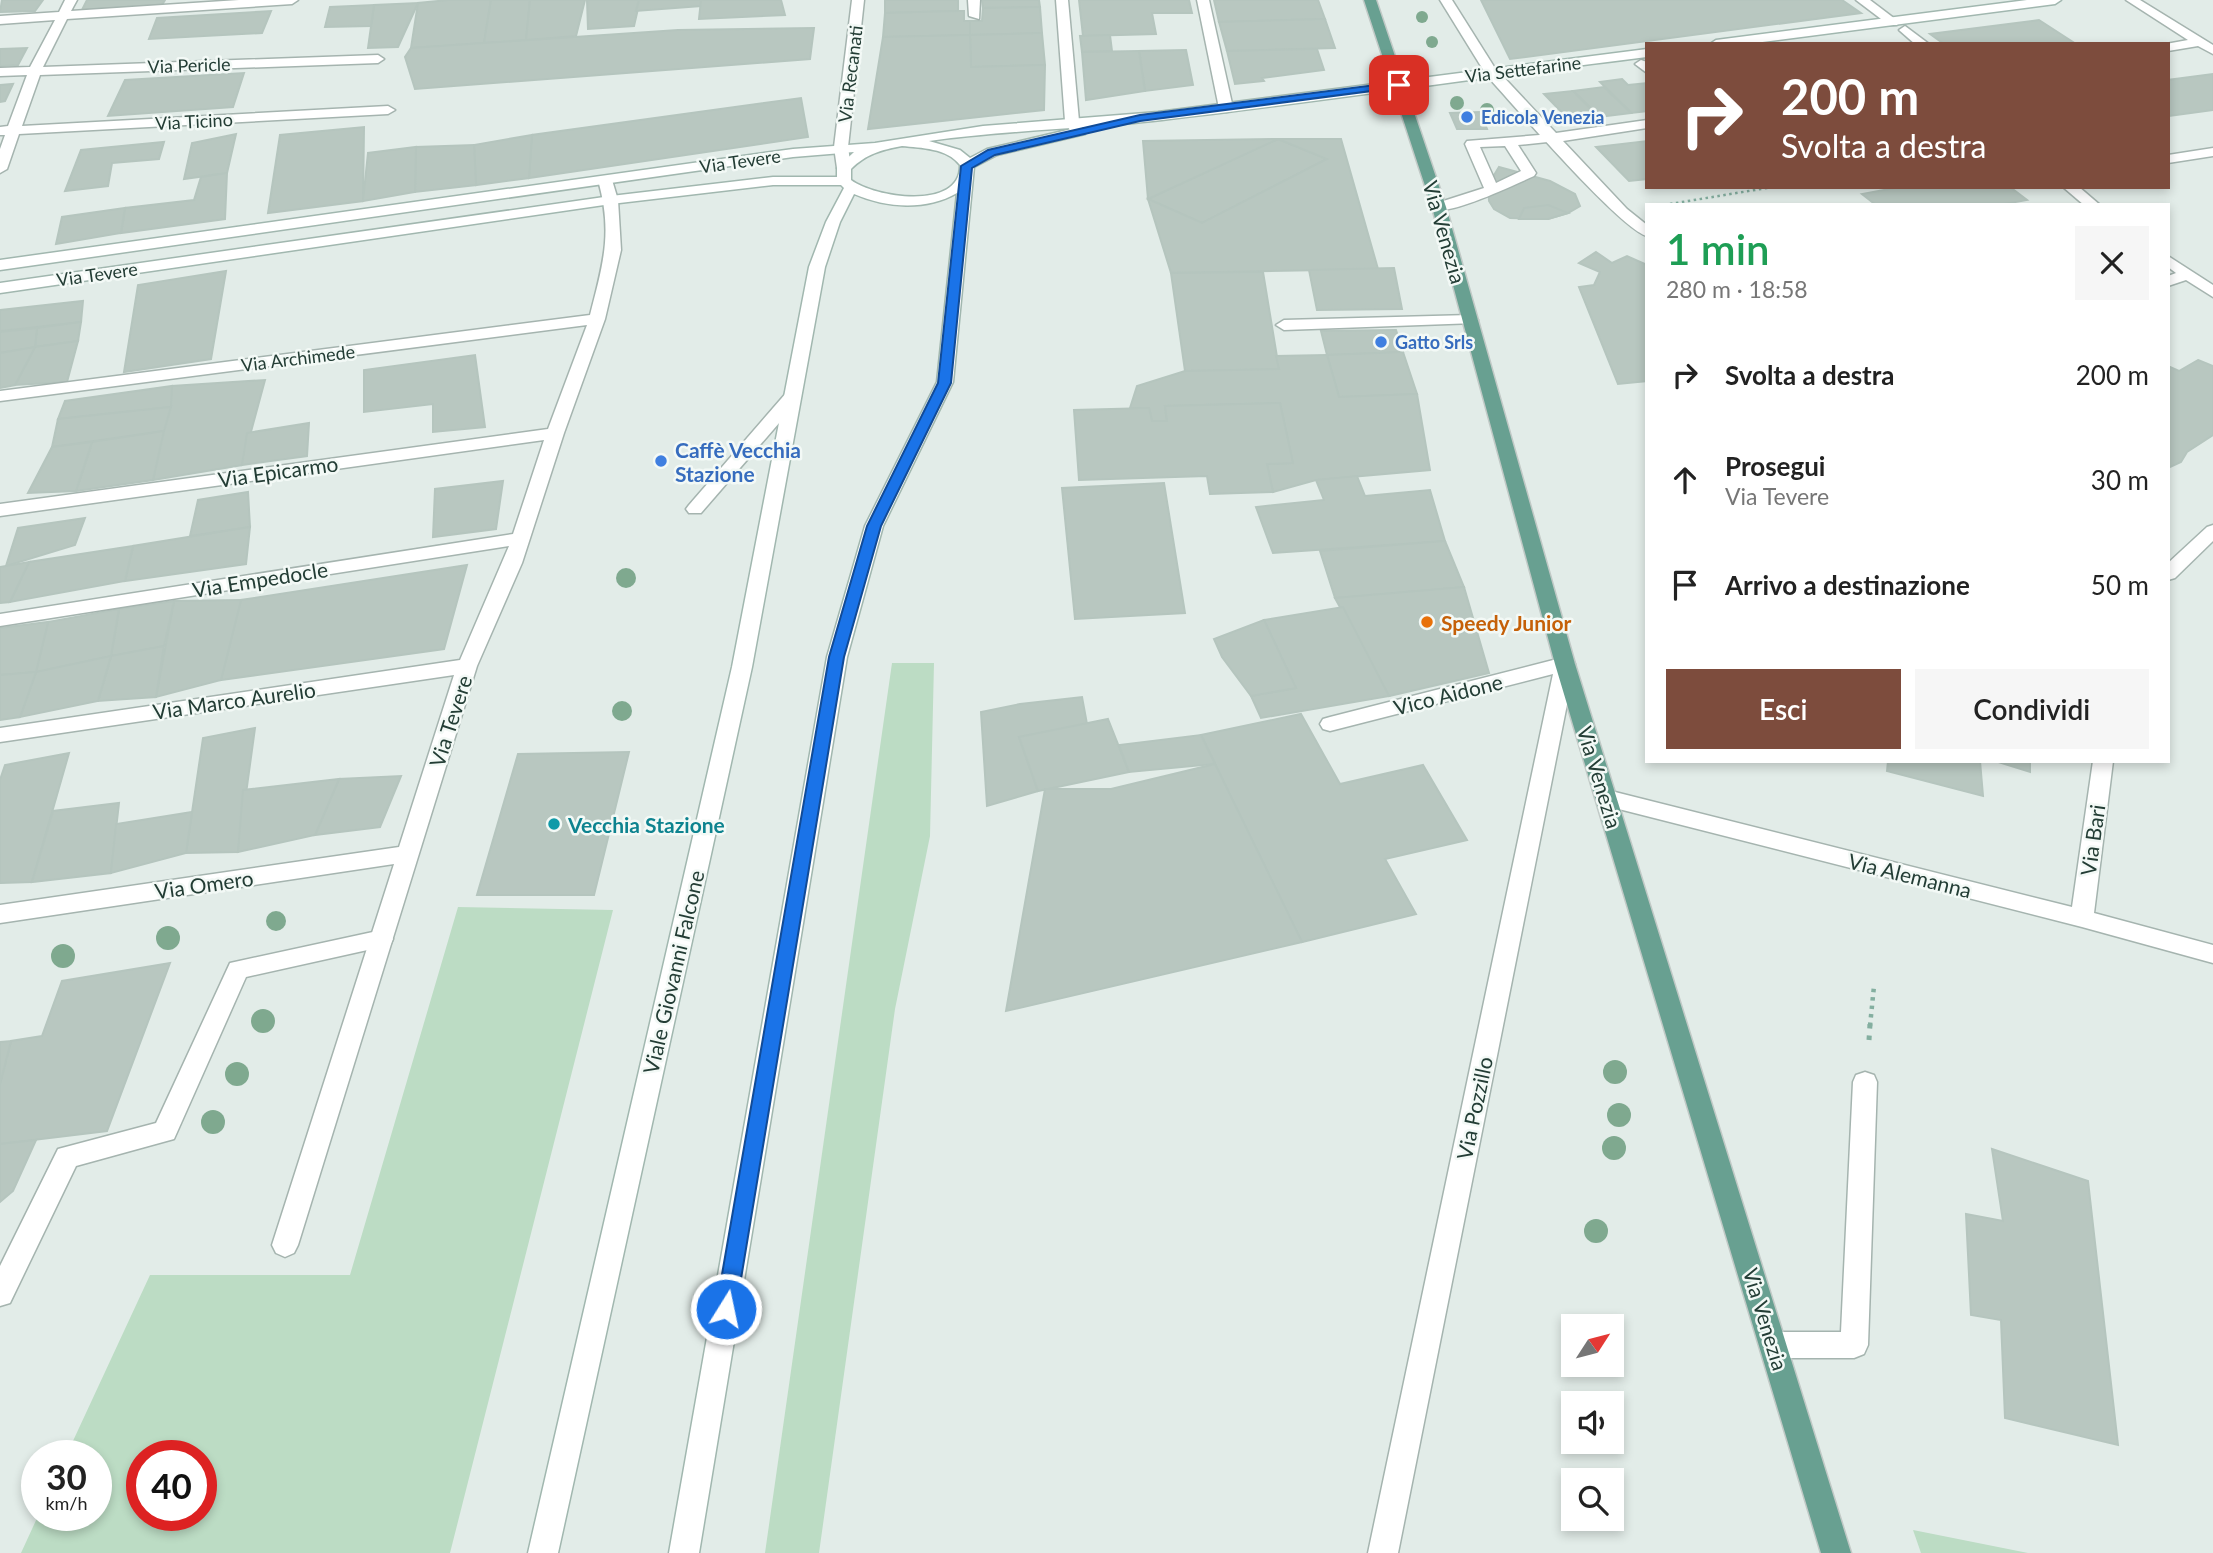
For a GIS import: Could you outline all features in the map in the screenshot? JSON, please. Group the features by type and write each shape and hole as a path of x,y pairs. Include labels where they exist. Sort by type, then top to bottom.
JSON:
{"main road":[{"name":"Via Venezia","path":"1370,0 1438,207 1565,664 1836,1553"}],"street":[{"path":"0,169 6,131 71,0"},
{"path":"0,20 62,18 292,0"},
{"name":"Via Recanati","path":"846,179 841,147 858,0"},
{"path":"974,0 975,16"},
{"path":"1062,0 1075,126"},
{"path":"1203,0 1226,108"},
{"path":"1446,0 1492,73 1622,212 1645,230"},
{"path":"1862,0 1894,22"},
{"path":"1732,42 2055,0"},
{"path":"2133,0 2213,50"},
{"path":"1905,30 1920,42"},
{"path":"2170,47 2200,42"},
{"name":"Via Pericle","path":"0,72 378,59"},
{"name":"Via Settefarine","path":"1399,85 1492,73 1645,62"},
{"path":"903,142 968,132 1075,126 1399,85"},
{"name":"Via Ticino","path":"6,131 388,110"},
{"path":"1492,190 1472,144 1552,138 1645,124"},
{"name":"Via Tevere","path":"0,289 611,200 773,181 846,179 871,198 900,202 929,199 953,189 966,171 992,152 1075,126"},
{"path":"1438,207 1492,190 1529,173 1509,141"},
{"path":"684,1553 837,657 874,526 945,383 966,171 960,156 945,148 925,143 903,142"},
{"name":"Via Tevere","path":"0,265 841,147 903,142"},
{"path":"846,179 855,156 876,146"},
{"path":"2170,159 2213,152"},
{"name":"Viale Giovanni Falcone","path":"543,1553 742,667 817,267 846,179"},
{"name":"Via Tevere","path":"285,1245 467,666 513,563 555,433 597,319 614,250 611,200 605,180"},
{"path":"2073,189 2090,203"},
{"path":"2170,261 2213,292"},
{"path":"2170,280 2188,274"},
{"name":"Via Archimede","path":"0,396 597,319"},
{"path":"1284,325 1470,320"},
{"path":"695,509 793,396"},
{"name":"Via Epicarmo","path":"0,510 555,433"},
{"path":"2170,572 2213,531"},
{"name":"Via Empedocle","path":"0,620 520,539"},
{"name":"Vico Aidone","path":"1330,724 1565,664"},
{"name":"Via Pozzillo","path":"1383,1553 1565,664"},
{"name":"Via Marco Aurelio","path":"0,735 467,666"},
{"name":"Via Bari","path":"2082,918 2103,763"},
{"name":"Via Alemanna","path":"1606,799 2082,918 2213,954"},
{"name":"Via Omero","path":"0,914 408,854"},
{"path":"0,1294 67,1157 165,1131 238,970 382,940"},
{"path":"1774,1345 1854,1345 1865,1082"}],"path":[{"path":"1680,203 1761,189"},
{"path":"1865,1082 1874,986"}],"green space":[{"path":"892,663 934,663 930,836 895,1009 819,1553 765,1553"},
{"path":"458,907 613,910 450,1553 21,1553 31,1531 112,1531 112,1440 73,1440 150,1275 350,1275"},
{"path":"1913,1530 2028,1553 1921,1553"}],"building":[{"path":"2,0 43,0 35,11 0,12"},
{"path":"87,0 165,0 162,5 82,10"},
{"path":"491,0 484,43 411,48 418,3"},
{"path":"491,0 530,0 526,40 484,43"},
{"path":"530,0 585,0 576,36 526,40"},
{"path":"587,0 640,0 634,26 588,29"},
{"path":"639,0 701,0 701,6 636,11"},
{"path":"701,0 781,0 785,15 699,19"},
{"path":"885,0 958,0 958,11 885,13"},
{"path":"982,0 1039,0 1040,7 983,8"},
{"path":"1079,0 1189,0 1192,13 1152,13 1156,34 1083,36"},
{"path":"1214,0 1318,0 1325,19 1219,22"},
{"path":"1481,0 1842,0 1861,13 1510,59"},
{"path":"418,3 398,47 368,48 374,5"},
{"path":"374,5 371,26 325,27 330,7"},
{"path":"1040,7 1042,33 970,35 970,21 982,21 983,8"},
{"path":"271,11 262,33 149,39 157,18"},
{"path":"964,11 964,21 970,21 970,35 883,37 885,13"},
{"path":"1325,19 1335,48 1227,51 1219,22"},
{"path":"2039,20 2073,42 1941,42 1930,34"},
{"path":"814,28 810,59 415,89 405,57 411,48 678,30"},
{"path":"1042,33 1045,65 971,67 970,35"},
{"path":"970,35 971,67 1045,65 1044,110 868,129 883,37"},
{"path":"1110,35 1112,51 1082,52 1080,36"},
{"path":"27,48 18,65 0,66 0,49"},
{"path":"1317,49 1324,70 1235,84 1227,51"},
{"path":"1186,50 1193,85 1145,91 1139,51"},
{"path":"1139,51 1145,91 1086,100 1082,52"},
{"path":"244,73 233,107 108,116 125,80"},
{"path":"2213,74 2213,110 2170,116 2170,80"},
{"path":"1622,79 1628,85 1645,83 1645,111 1631,113 1600,82"},
{"path":"13,84 5,101 0,102 0,85"},
{"path":"1604,87 1631,113 1599,117 1573,91"},
{"path":"1573,91 1599,117 1570,121 1544,94"},
{"path":"801,98 808,137 529,178 532,135"},
{"name":"Edicola Venezia","path":"1480,112 1487,129 1457,129 1450,113"},
{"path":"364,127 363,201 268,213 280,135"},
{"path":"236,134 227,173 184,179 192,143"},
{"path":"532,135 529,178 476,185 474,145"},
{"path":"1278,139 1327,159 1202,223 1148,199"},
{"path":"1278,139 1148,199 1143,141"},
{"path":"1278,139 1341,139 1378,269 1171,273 1148,199 1202,223 1327,159"},
{"path":"1645,141 1645,179 1629,181 1596,147"},
{"path":"164,142 159,159 112,163 108,186 65,191 81,150"},
{"path":"474,145 476,185 415,192 416,147"},
{"path":"416,147 415,192 363,201 368,153"},
{"path":"1499,167 1550,181 1575,194 1580,206 1548,219 1510,218 1494,209 1489,201 1488,185"},
{"path":"227,173 225,219 121,233 125,208 194,200 201,177"},
{"path":"1889,189 2013,189 2027,200 2010,203 1873,203 1862,194"},
{"path":"1548,205 1568,213 1548,219 1519,219 1524,208"},
{"path":"125,208 121,233 56,244 62,217"},
{"path":"1596,252 1612,263 1627,256 1645,264 1645,381 1618,384 1579,287 1594,285 1600,272 1579,263"},
{"path":"1394,268 1402,309 1317,310 1309,270"},
{"path":"226,271 211,359 124,372 138,285"},
{"path":"1263,272 1279,369 1185,371 1171,273"},
{"path":"83,301 81,322 0,331 0,310"},
{"path":"81,322 78,341 35,347 37,328"},
{"path":"37,328 35,347 0,353 0,332"},
{"path":"1396,330 1403,352 1327,355 1321,331"},
{"path":"78,341 67,382 15,385 35,347"},
{"path":"35,347 15,385 0,388 0,353"},
{"path":"1403,352 1417,394 1339,397 1327,355"},
{"path":"475,355 485,427 433,432 433,404 364,412 364,370"},
{"path":"1327,355 1339,397 1417,394 1430,470 1316,480 1273,492 1267,464 1293,463 1280,403 1165,406 1167,421 1152,421 1149,408 1130,408 1137,386 1185,371 1279,369 1276,356"},
{"path":"2198,360 2213,366 2213,435 2187,452 2181,462 2170,467 2170,367 2179,371"},
{"path":"265,380 242,465 153,480 172,386"},
{"path":"172,386 171,407 58,419 65,401"},
{"path":"1280,403 1293,463 1267,464 1273,492 1210,494 1207,476 1079,480 1074,410 1149,408 1152,421 1167,421 1165,406"},
{"path":"171,407 164,431 52,447 58,419"},
{"path":"309,423 307,456 242,465 247,433"},
{"path":"164,431 153,480 76,491 92,442"},
{"path":"92,442 76,491 28,493 52,447"},
{"path":"1357,476 1365,496 1430,490 1445,541 1273,553 1256,507 1324,500 1316,480"},
{"path":"503,481 496,529 433,537 435,489"},
{"path":"1164,483 1185,613 1075,619 1062,488"},
{"path":"248,492 250,527 190,536 198,500"},
{"path":"85,518 75,545 6,566 18,528"},
{"path":"250,527 246,564 125,581 133,546"},
{"path":"1445,541 1464,587 1335,598 1320,551"},
{"path":"133,546 125,581 10,602 29,562"},
{"path":"29,562 10,602 0,603 0,567"},
{"path":"467,565 444,649 221,680 241,600"},
{"path":"1464,587 1489,673 1389,696 1335,598"},
{"path":"241,600 221,680 156,697 174,601"},
{"path":"174,601 164,646 111,656 119,609"},
{"path":"1343,607 1389,696 1261,718 1251,696 1296,688 1264,620"},
{"path":"119,609 111,656 36,672 48,622"},
{"path":"1264,620 1296,688 1251,696 1222,657 1214,639"},
{"path":"48,622 36,672 0,675 0,628"},
{"path":"164,646 156,697 98,701 111,656"},
{"path":"111,656 98,701 20,717 36,672"},
{"path":"36,672 20,717 0,720 0,675"},
{"path":"1082,697 1087,724 1019,737 1038,791 987,806 981,712 1020,704"},
{"path":"1301,714 1340,784 1423,765 1467,840 1385,859 1416,914 1302,942 1201,735"},
{"path":"1108,719 1129,772 1038,791 1019,737"},
{"path":"255,728 238,852 186,853 203,738"},
{"path":"1201,735 1215,764 1129,772 1119,745"},
{"name":"Vecchia Stazione","path":"629,752 594,895 477,895 518,754"},
{"path":"69,753 32,882 0,883 0,780 5,765"},
{"path":"1888,763 1980,763 1983,796 1887,771"},
{"path":"2001,763 2030,763 2030,772"},
{"path":"1215,764 1302,942 1006,1011 1045,789 1111,789"},
{"path":"401,776 380,827 315,835 339,779"},
{"path":"339,779 315,835 238,852 243,790"},
{"path":"119,803 111,873 32,882 53,811"},
{"path":"192,812 186,853 111,873 116,824"},
{"path":"170,963 107,1131 0,1144 0,1084 11,1041 42,1036 62,981"},
{"path":"11,1041 0,1084 0,1042"},
{"path":"36,1140 13,1191 0,1202 0,1144"},
{"path":"1992,1149 2088,1181 2118,1445 2005,1418 2001,1320 1971,1315 1966,1214 2003,1221"}],"place":[{"name":"Edicola Venezia","path":"1467,117"},
{"name":"Gatto Srls","path":"1381,342"},
{"name":"Caffè Vecchia Stazione","path":"661,461"},
{"name":"Speedy Junior","path":"1427,622"},
{"name":"Vecchia Stazione","path":"554,824"}],"route":[{"path":"726,1309 837,657 874,526 945,383 967,166 992,152 1020,144 1140,118 1399,85"}]}
